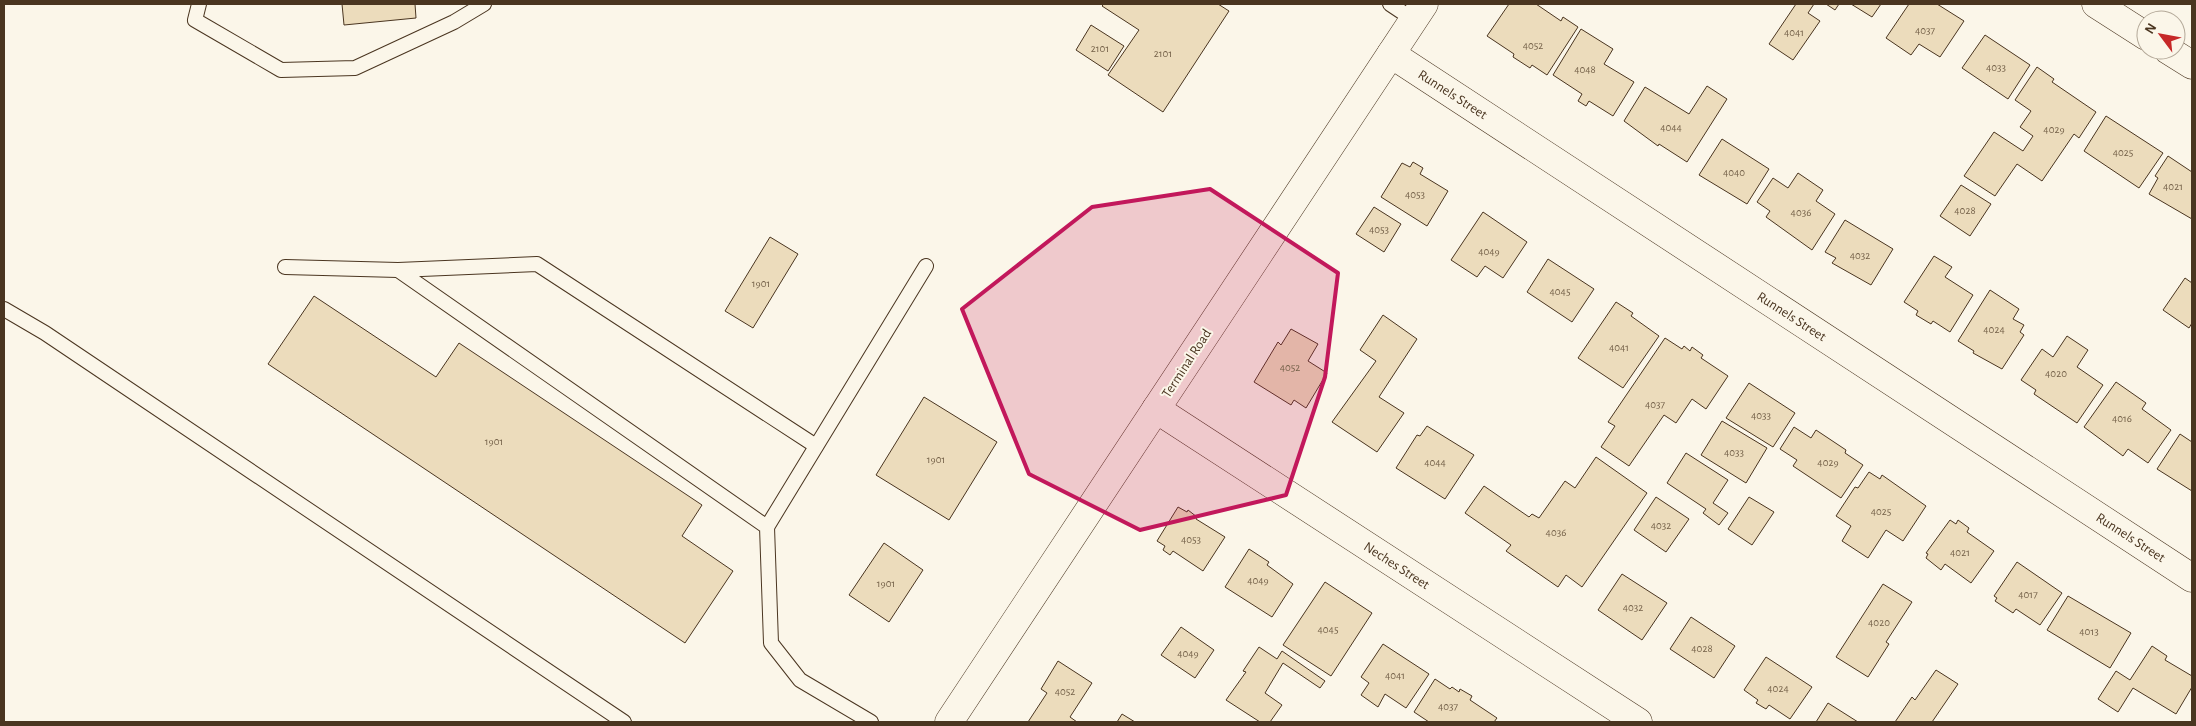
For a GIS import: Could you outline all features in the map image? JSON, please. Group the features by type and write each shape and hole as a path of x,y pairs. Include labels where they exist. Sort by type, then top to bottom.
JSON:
{"street":[{"path":"2096,4 2136,30"},
{"name":"Terminal Road","path":"949,722 1419,12"},
{"name":"Runnels Street","path":"1391,54 2192,578"},
{"name":"Neches Street","path":"1156,408 1638,722"}],"lane":[{"path":"200,4 196,20 280,70 356,68 454,22 484,4"},
{"path":"1390,4 1419,12"},
{"path":"285,267 398,270 537,264 816,446"},
{"path":"871,722 800,680 771,643 767,527 926,266"},
{"path":"398,270 767,527"},
{"path":"4,309 45,333 624,722"}],"highlighted area":[{"path":"1210,189 1338,273 1325,377 1286,495 1140,530 1029,474 962,309 1092,207"}],"building":[{"path":"342,4 415,4 416,18 344,25"},
{"path":"1104,4 1218,4 1229,11 1163,112 1108,75 1139,30 1102,6"},
{"path":"1509,4 1536,4 1561,21 1563,17 1578,27 1547,75 1532,65 1530,68 1513,57 1514,54 1487,36"},
{"path":"1796,4 1814,4 1808,13 1820,21 1793,60 1769,44"},
{"path":"1826,4 1839,4 1835,10"},
{"path":"1851,4 1881,4 1872,17"},
{"path":"1909,4 1937,4 1964,21 1940,57 1919,44 1911,55 1886,38"},
{"path":"1091,25 1124,46 1108,71 1076,50"},
{"path":"1581,29 1613,49 1604,64 1634,82 1613,116 1589,101 1586,106 1578,101 1582,94 1553,75"},
{"path":"1985,35 2030,65 2008,99 1962,68"},
{"path":"2037,67 2054,79 2052,82 2096,112 2079,138 2074,134 2042,181 2017,164 1995,196 1964,176 1994,132 2023,151 2033,136 2020,127 2031,111 2015,100"},
{"path":"1707,86 1727,99 1687,162 1659,144 1658,146 1624,121 1645,87 1689,114"},
{"path":"2106,116 2163,153 2139,188 2084,151"},
{"path":"1722,139 1769,169 1747,204 1699,175"},
{"path":"2168,156 2192,172 2192,219 2149,194 2158,178 2155,176"},
{"path":"1413,162 1423,168 1420,174 1448,191 1427,226 1381,197 1402,163 1410,167"},
{"path":"1798,173 1823,190 1816,201 1835,214 1812,250 1766,217 1770,211 1757,202 1773,178 1788,188"},
{"path":"1961,185 1991,204 1970,236 1940,216"},
{"path":"1374,207 1401,224 1384,252 1356,234"},
{"path":"1483,212 1527,242 1503,278 1485,266 1477,277 1451,260"},
{"path":"1845,220 1893,249 1871,285 1832,263 1836,258 1825,252"},
{"path":"770,237 798,254 753,328 725,311"},
{"path":"1934,256 1952,267 1945,277 1973,295 1950,332 1933,321 1931,324 1916,315 1918,311 1904,302"},
{"path":"1548,259 1594,289 1572,322 1527,292"},
{"path":"2185,278 2192,283 2192,323 2189,328 2163,310"},
{"path":"1990,290 2019,309 2013,319 2024,325 2020,332 2024,335 2002,369 1973,353 1974,351 1958,341"},
{"path":"314,296 436,377 459,343 702,505 682,536 733,571 685,643 268,364"},
{"path":"1616,302 1633,313 1631,316 1659,336 1623,388 1578,358"},
{"path":"1383,315 1417,339 1379,397 1404,413 1377,452 1332,422 1376,361 1360,350"},
{"path":"1291,329 1318,344 1308,361 1327,373 1306,408 1294,400 1291,405 1254,382 1278,342 1281,345"},
{"path":"2067,336 2088,350 2077,367 2103,385 2077,423 2034,394 2036,390 2021,380 2042,349 2053,357"},
{"path":"1665,338 1682,349 1684,346 1690,351 1692,347 1703,355 1701,358 1728,376 1706,409 1692,399 1676,423 1664,415 1629,466 1601,447 1615,426 1608,422"},
{"path":"2116,382 2146,403 2142,409 2171,430 2148,463 2128,449 2123,456 2084,427"},
{"path":"1749,383 1795,413 1773,447 1726,418"},
{"path":"924,397 997,442 949,520 876,475"},
{"path":"1722,421 1767,448 1746,483 1701,455"},
{"path":"1427,426 1474,455 1445,499 1396,468 1417,435 1420,436"},
{"path":"1794,427 1811,438 1816,430 1846,450 1845,453 1863,465 1841,498 1793,466 1797,460 1780,449"},
{"path":"2180,434 2192,442 2192,491 2157,469"},
{"path":"1686,453 1728,480 1713,503 1728,513 1719,525 1703,513 1706,509 1667,483"},
{"path":"1596,457 1647,493 1582,587 1566,575 1558,587 1506,551 1511,545 1465,513 1484,486 1529,517 1532,514 1539,518 1565,481 1575,488"},
{"path":"1869,472 1880,479 1882,475 1926,506 1903,541 1886,530 1868,558 1842,541 1851,526 1836,516 1855,487 1858,488"},
{"path":"1656,497 1689,519 1666,552 1634,530"},
{"path":"1749,497 1774,512 1752,545 1728,529"},
{"path":"1178,507 1187,512 1188,510 1197,517 1196,519 1225,537 1203,571 1173,551 1170,555 1163,550 1165,546 1157,541"},
{"path":"1950,520 1956,524 1958,520 1969,528 1967,532 1994,551 1971,583 1945,564 1941,570 1926,558 1928,554 1926,553"},
{"path":"884,543 923,570 889,622 849,595"},
{"path":"1249,549 1269,562 1267,565 1293,584 1272,617 1225,587"},
{"path":"2017,562 2062,593 2040,625 2016,609 2013,613 1995,601 1997,598 1994,596"},
{"path":"1622,574 1667,603 1642,640 1598,610"},
{"path":"1325,582 1372,613 1331,676 1283,645"},
{"path":"1883,584 1912,602 1886,642 1889,644 1868,677 1836,657"},
{"path":"2068,596 2131,633 2110,668 2047,630"},
{"path":"1691,617 1735,646 1714,678 1670,649"},
{"path":"1181,627 1214,650 1195,678 1161,655"},
{"path":"1383,644 1429,674 1406,708 1385,694 1378,707 1361,695 1369,683 1361,677"},
{"path":"2152,646 2167,656 2165,660 2192,676 2192,687 2176,714 2133,688 2118,712 2098,699 2116,671 2130,680"},
{"path":"1259,647 1277,659 1282,651 1325,681 1320,688 1283,663 1265,693 1282,705 1270,722 1260,722 1226,700 1246,672 1243,671"},
{"path":"1766,657 1812,687 1790,719 1769,705 1766,709 1756,703 1758,700 1744,690"},
{"path":"1058,661 1092,683 1070,717 1077,722 1028,722 1047,693 1041,689"},
{"path":"1936,670 1958,684 1932,722 1895,722 1912,697 1915,700"},
{"path":"1435,679 1450,689 1452,687 1459,692 1460,689 1472,696 1470,700 1497,718 1494,722 1429,722 1414,712"},
{"path":"1828,703 1858,722 1816,722"},
{"path":"1122,714 1135,722 1117,722"}]}
